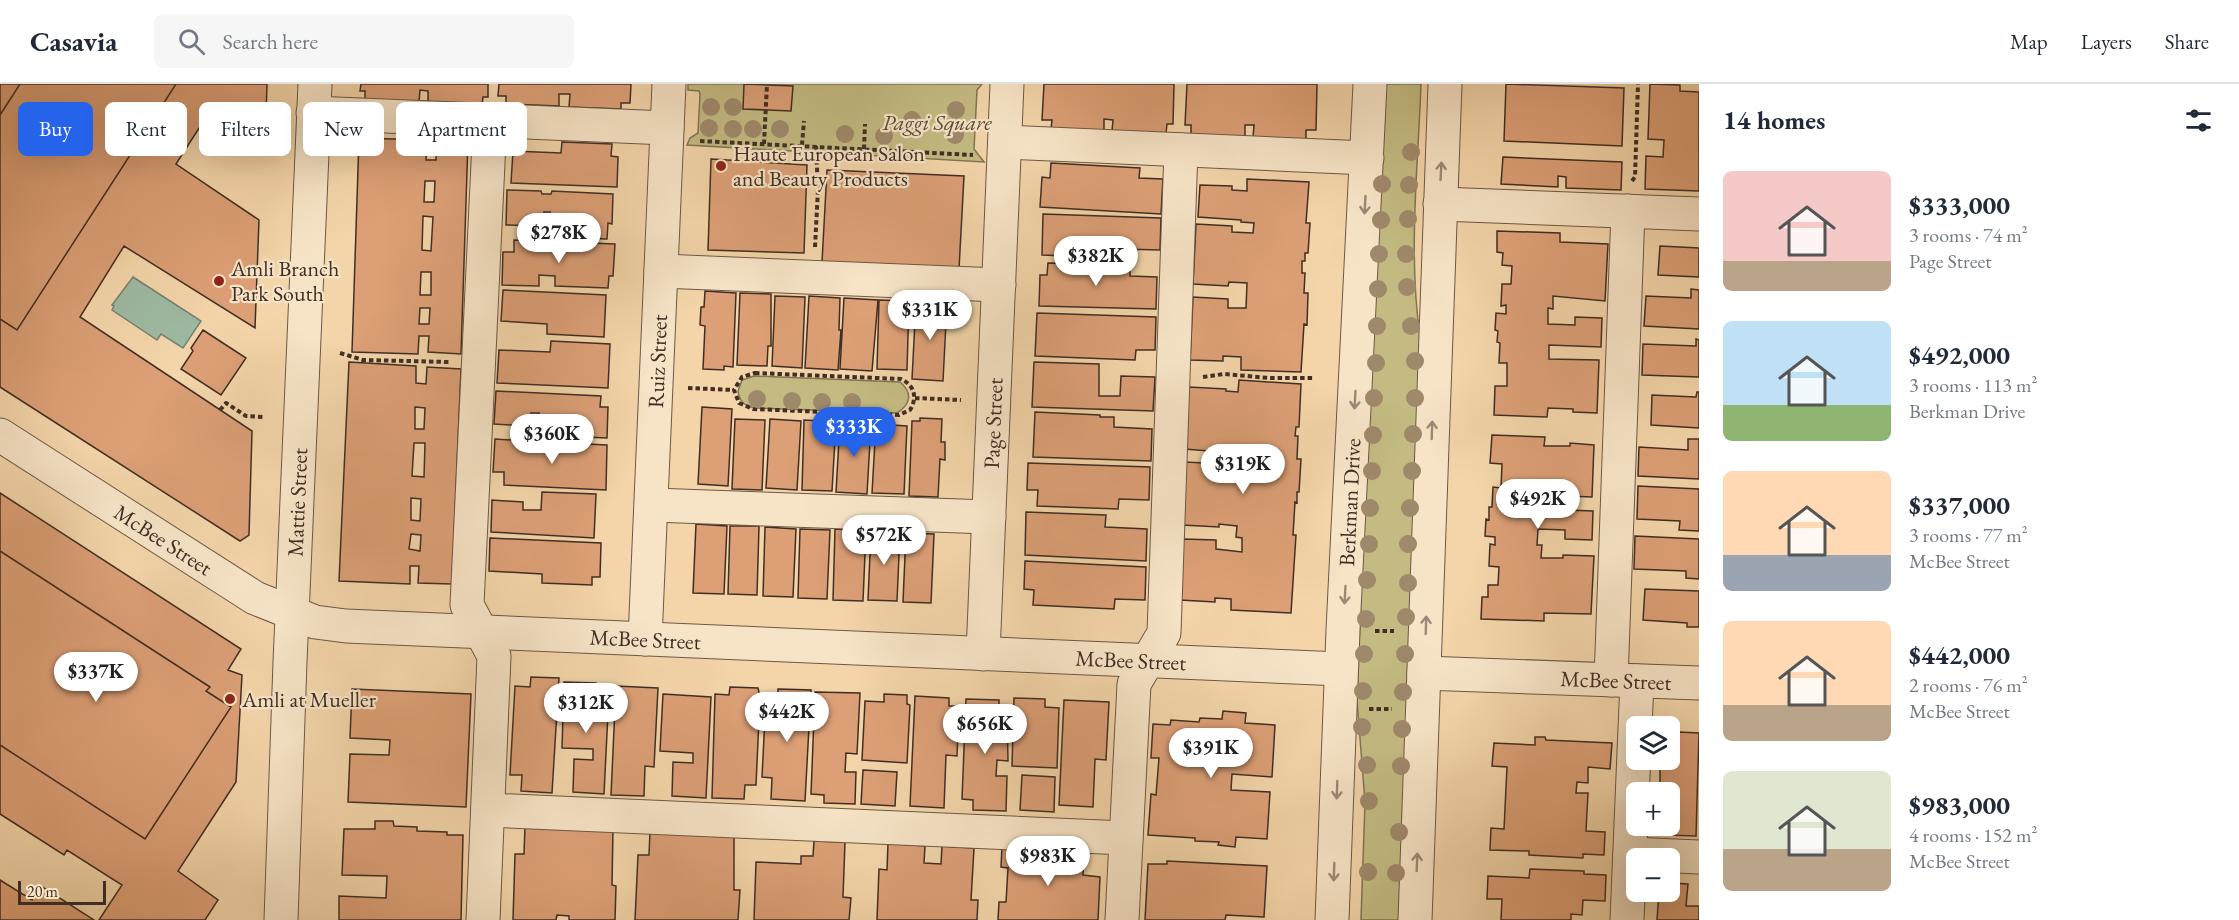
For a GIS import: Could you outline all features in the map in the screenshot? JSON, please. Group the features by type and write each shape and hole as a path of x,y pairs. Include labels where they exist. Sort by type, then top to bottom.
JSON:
{"street":[{"name":"Ruiz Street","path":"645,639 669,84"},
{"name":"Page Street","path":"983,654 1007,84"},
{"name":"Berkman Drive","path":"1332,920 1341,669 1370,84"},
{"path":"1415,920 1445,84"},
{"path":"314,98 396,109"},
{"name":"Mattie Street","path":"281,920 314,98"},
{"path":"527,122 667,128"},
{"path":"1006,142 1367,158"},
{"path":"1122,920 1134,684 1164,633 1181,150"},
{"path":"483,920 494,656 467,605 488,156"},
{"path":"1440,204 1699,214"},
{"path":"1628,211 1624,680 1630,848"},
{"path":"662,271 999,285"},
{"name":"McBee Street","path":"0,435 243,591 315,622 346,626 1341,669"},
{"path":"652,505 989,517"},
{"name":"McBee Street","path":"1424,673 1699,683"},
{"path":"488,810 1126,838"},
{"path":"1680,856 1699,857"},
{"path":"1627,920 1628,902"}],"path":[{"path":"764,144 767,84"},
{"path":"1628,211 1629,186 1635,177 1638,84"},
{"path":"802,146 804,121"},
{"path":"864,149 865,124"},
{"path":"700,141 974,155"},
{"path":"816,146 819,189 814,240 822,278"},
{"path":"340,352 363,360 479,363"},
{"path":"755,373 900,379 911,387 915,398 910,410 899,415 753,410 739,403 734,390 742,377 755,373"},
{"path":"1173,380 1185,381 1224,374 1269,378 1314,378"},
{"path":"687,388 734,390"},
{"path":"915,398 962,400"},
{"path":"220,410 226,403 246,416 264,417"},
{"path":"1370,630 1402,631"},
{"path":"1367,709 1398,709"}],"green space":[{"name":"Paggi Square","path":"688,84 982,84 977,90 974,149 984,162 687,145 690,138 698,133 700,94 699,91 688,90"},
{"path":"1381,84 1421,84 1414,242 1416,305 1420,336 1401,920 1361,920 1365,802 1357,700"},
{"path":"754,376 900,382 907,390 909,398 905,406 897,413 754,408 743,402 738,391 742,380"}],"shaded area":[{"path":"133,277 201,321 183,348 161,334 157,340 112,310 114,306 112,305"}],"building":[{"path":"0,84 20,84 0,115"},
{"path":"20,84 176,84 164,102 105,102 105,156 129,156 17,330 0,319 0,115"},
{"name":"Amli Branch Park South","path":"176,84 267,84 266,102 199,102 199,128 187,147 187,102 164,102"},
{"path":"361,84 488,84 488,97 483,97 482,102 428,102 428,91 420,90 419,102 365,100 365,91 360,91"},
{"path":"499,84 631,84 630,103 621,103 621,109 569,107 570,94 559,94 559,106 506,102 506,96 498,96"},
{"path":"744,84 793,86 791,111 743,109"},
{"path":"1044,84 1174,84 1173,124 1167,124 1166,133 1112,131 1113,120 1104,119 1104,132 1051,129 1052,120 1042,120"},
{"path":"1187,84 1317,84 1316,130 1306,130 1306,139 1253,138 1254,125 1245,125 1245,137 1191,135 1191,125 1185,125"},
{"path":"1506,84 1624,88 1622,146 1504,141"},
{"path":"1650,84 1680,85 1680,91 1699,92 1699,191 1645,189 1646,156 1663,157 1664,140 1648,139"},
{"path":"384,139 396,139 396,156 426,156 426,160 436,160 436,156 468,156 461,354 428,352 429,336 419,336 418,354 352,352 358,156 384,156","holes":["425,181 435,181 434,202 424,202","423,216 433,217 431,251 422,250","421,272 431,272 431,295 420,295","420,308 430,308 429,324 419,324"]},
{"path":"562,142 612,144 611,156 618,157 617,187 511,183 513,156 527,156 527,152 561,153"},
{"name":"Amli Branch Park South","path":"129,156 181,156 176,164 259,220 255,328 124,246 80,317 252,431 249,535 240,541 0,387 0,319 17,330"},
{"path":"1503,157 1622,162 1621,190 1566,188 1566,177 1558,176 1558,187 1501,184"},
{"path":"711,159 807,165 804,253 708,250"},
{"path":"1051,163 1140,168 1139,178 1163,179 1161,214 1040,207 1042,177 1050,178"},
{"path":"827,170 964,176 959,269 822,262"},
{"path":"1247,179 1309,182 1306,223 1310,223 1308,253 1305,253 1305,261 1302,261 1302,273 1305,273 1304,293 1308,293 1307,325 1304,324 1301,372 1241,370 1241,357 1223,356 1223,361 1190,360 1193,297 1228,299 1228,308 1246,308 1247,283 1229,282 1228,286 1193,284 1196,224 1232,226 1232,232 1253,233 1254,223 1198,217 1200,185 1232,186 1232,190 1247,191"},
{"path":"507,190 541,191 542,194 551,194 552,191 613,194 612,224 608,223 607,239 549,237 550,212 544,212 543,226 506,225"},
{"path":"1043,214 1161,218 1160,250 1121,249 1121,258 1042,255"},
{"path":"1497,231 1560,233 1560,242 1608,244 1605,301 1553,296 1553,309 1548,308 1548,324 1575,325 1575,317 1602,318 1601,347 1549,345 1549,359 1599,360 1597,413 1548,408 1547,417 1494,415 1495,386 1507,386 1507,363 1499,363 1500,343 1497,342 1498,331 1495,330 1496,313 1506,314 1506,305 1501,306 1502,284 1511,284 1512,266 1502,265 1503,253 1497,252"},
{"path":"514,240 615,244 613,276 609,276 608,288 555,286 555,276 539,275 539,286 502,285 503,252 514,252"},
{"path":"1660,246 1699,248 1699,277 1658,275"},
{"path":"1048,263 1130,265 1130,276 1157,277 1156,309 1039,306 1040,275 1047,275"},
{"path":"1691,289 1699,290 1699,329 1644,326 1646,296 1691,298"},
{"path":"503,290 606,295 604,337 547,334 547,324 501,321"},
{"path":"705,291 736,293 733,367 724,366 724,370 703,369 705,326 700,325"},
{"path":"740,293 771,294 771,346 768,346 767,366 737,365"},
{"path":"775,296 805,297 802,368 772,366"},
{"path":"809,296 840,298 839,330 841,330 838,370 805,368"},
{"path":"844,298 878,300 872,371 840,369"},
{"path":"879,300 909,301 907,370 877,369"},
{"path":"916,302 947,303 943,381 912,379"},
{"path":"1037,313 1156,317 1155,350 1136,350 1135,360 1035,356"},
{"path":"203,330 246,358 221,395 181,369"},
{"path":"1696,339 1699,340 1699,377 1642,375 1643,344 1696,346"},
{"path":"551,341 610,344 608,388 497,383 499,350 550,352"},
{"path":"349,362 416,366 416,383 426,384 427,367 461,369 452,584 418,583 419,566 410,566 410,584 339,581","holes":["415,407 425,408 424,429 415,429","414,443 425,443 424,477 412,476","411,498 421,499 420,521 411,520","411,534 421,535 420,551 409,549"]},
{"path":"1034,362 1099,364 1099,396 1120,396 1121,376 1155,377 1153,411 1032,407"},
{"path":"1239,380 1301,384 1299,427 1296,427 1295,436 1298,436 1297,459 1301,459 1299,492 1297,492 1297,503 1295,502 1293,535 1296,535 1291,613 1231,610 1231,599 1215,598 1215,602 1180,600 1183,539 1216,540 1216,549 1242,552 1242,538 1236,537 1237,526 1182,525 1186,462 1222,464 1221,474 1244,475 1245,464 1239,463 1240,449 1221,448 1221,452 1185,449 1189,387 1238,392"},
{"path":"496,391 601,396 600,407 608,407 607,438 538,435 539,413 531,413 530,426 494,424"},
{"path":"1699,392 1699,428 1651,425 1652,395 1696,397"},
{"path":"702,407 732,409 728,486 698,484"},
{"path":"1035,412 1114,417 1114,427 1152,429 1151,461 1033,457"},
{"path":"920,418 942,419 941,442 945,442 945,460 940,459 938,497 909,496 912,421 920,421"},
{"path":"735,419 765,420 762,490 732,489"},
{"path":"770,419 801,421 797,490 766,488"},
{"path":"804,420 836,422 832,491 802,490"},
{"path":"840,422 871,424 867,494 836,492"},
{"path":"876,424 907,426 904,494 872,493"},
{"path":"1492,435 1545,437 1544,446 1570,446 1570,443 1594,445 1592,497 1542,495 1541,509 1593,511 1592,540 1565,539 1565,530 1538,529 1537,545 1542,545 1541,558 1563,558 1563,555 1594,556 1591,614 1544,613 1544,621 1481,619 1482,597 1488,597 1488,585 1498,585 1499,567 1489,566 1490,544 1495,545 1495,537 1485,536 1486,519 1489,520 1489,507 1492,507 1493,487 1501,488 1502,464 1490,463"},
{"path":"495,439 529,441 529,451 544,452 544,442 607,445 606,490 504,485 504,472 493,472"},
{"path":"1688,439 1699,439 1699,479 1638,476 1639,447 1688,450"},
{"path":"1028,463 1150,467 1149,500 1119,499 1118,509 1037,506 1038,490 1027,490"},
{"path":"1638,486 1699,489 1699,531 1679,530 1680,521 1637,519"},
{"path":"542,492 596,494 594,538 491,532 492,500 523,502 523,510 541,510"},
{"name":"Amli at Mueller","path":"0,493 241,649 228,670 242,675 236,782 178,871 218,900 205,920 99,920 122,885 67,850 64,855 0,814 0,745 145,839 231,707 206,691 210,687 0,551"},
{"path":"1026,512 1106,515 1105,527 1147,529 1146,561 1025,555"},
{"path":"696,524 727,526 724,594 693,593"},
{"path":"730,526 759,526 757,595 728,594"},
{"path":"765,527 796,529 793,597 763,596"},
{"path":"800,529 830,530 827,599 798,598"},
{"path":"835,529 866,531 863,601 833,600"},
{"path":"871,531 900,532 897,601 868,600"},
{"path":"906,533 934,534 931,603 903,602"},
{"path":"1635,536 1699,539 1699,579 1686,578 1686,571 1634,569"},
{"path":"490,538 601,543 600,577 592,577 592,585 542,583 542,574 489,571"},
{"path":"0,551 210,687 206,691 231,707 145,839 0,745"},
{"path":"1025,561 1146,567 1145,600 1115,599 1114,609 1033,605 1034,590 1024,589"},
{"path":"1645,589 1699,591 1699,627 1687,627 1687,623 1643,620"},
{"path":"531,677 559,678 552,793 521,791 522,775 510,775 515,686 530,687"},
{"path":"564,682 596,683 596,693 609,693 604,794 573,792 574,759 593,760 593,749 562,748"},
{"path":"616,686 658,688 654,767 645,766 644,796 611,795"},
{"path":"730,687 758,688 760,697 756,785 745,785 744,799 712,798 715,694 729,695"},
{"path":"352,689 471,694 466,807 348,802 350,754 389,755 390,740 350,738"},
{"path":"778,689 811,690 805,801 771,799 772,778 762,777 766,697 778,697"},
{"path":"815,692 860,693 857,754 846,753 845,772 856,772 855,804 824,803 824,795 811,794"},
{"path":"663,694 711,697 706,798 672,796 673,762 693,763 693,753 660,751"},
{"path":"884,694 907,695 907,704 910,705 907,763 862,760 865,701 884,702"},
{"path":"915,696 949,698 949,706 959,706 957,756 946,755 944,808 910,806"},
{"path":"1014,698 1045,699 1045,707 1059,708 1057,768 1012,766"},
{"path":"966,699 999,700 999,707 1007,707 1008,761 997,760 996,776 1007,776 1006,811 973,810 973,800 962,799"},
{"path":"1064,700 1109,702 1106,760 1095,759 1093,807 1059,805"},
{"path":"1223,711 1246,713 1245,723 1275,725 1272,777 1232,774 1231,790 1270,792 1267,839 1236,837 1235,847 1218,845 1219,842 1195,841 1195,838 1148,835 1151,794 1156,795 1159,758 1151,758 1153,724 1170,725 1171,720 1199,722 1200,718 1222,719"},
{"path":"1680,732 1699,733 1696,836 1680,835 1680,782 1660,782 1660,770 1680,770"},
{"path":"1535,737 1545,737 1546,740 1612,743 1610,769 1588,767 1588,783 1577,782 1576,793 1588,793 1586,831 1605,832 1604,855 1583,854 1583,858 1529,855 1529,851 1490,850 1491,828 1504,829 1507,767 1492,766 1494,743 1535,745"},
{"path":"863,770 897,772 895,806 861,804"},
{"path":"1022,775 1055,777 1054,812 1020,810"},
{"path":"375,821 393,821 394,826 417,827 417,831 463,835 461,920 339,920 339,896 386,898 387,876 342,875 344,829 375,829"},
{"path":"525,826 613,829 612,885 616,886 615,920 569,920 569,916 557,915 556,920 513,920 515,854 524,854"},
{"path":"650,832 734,836 734,890 740,890 738,920 635,920 638,855 649,855"},
{"path":"814,841 845,842 843,897 851,898 849,920 754,920 756,862 801,864 801,856 813,856"},
{"path":"888,843 925,846 924,863 941,864 942,846 974,848 971,900 978,900 977,920 877,920 879,869 887,870"},
{"path":"1002,847 1035,849 1034,867 1045,867 1046,850 1084,852 1083,875 1100,877 1098,920 998,920 999,902 1006,902 1008,868 1001,867"},
{"path":"1167,861 1267,866 1264,917 1226,915 1225,920 1145,920 1148,864 1167,864"},
{"path":"1530,869 1584,871 1584,874 1606,875 1605,901 1583,900 1582,915 1571,914 1571,920 1501,920 1502,899 1487,899 1488,876 1529,878"},
{"path":"0,880 32,900 41,886 94,920 0,920"},
{"path":"1680,884 1688,884 1686,906 1699,906 1699,920 1657,920 1658,902 1680,902"}],"place":[{"name":"Haute European Salon and Beauty Products","path":"721,166"},
{"name":"Amli Branch Park South","path":"219,281"},
{"name":"Amli at Mueller","path":"230,699"}]}
